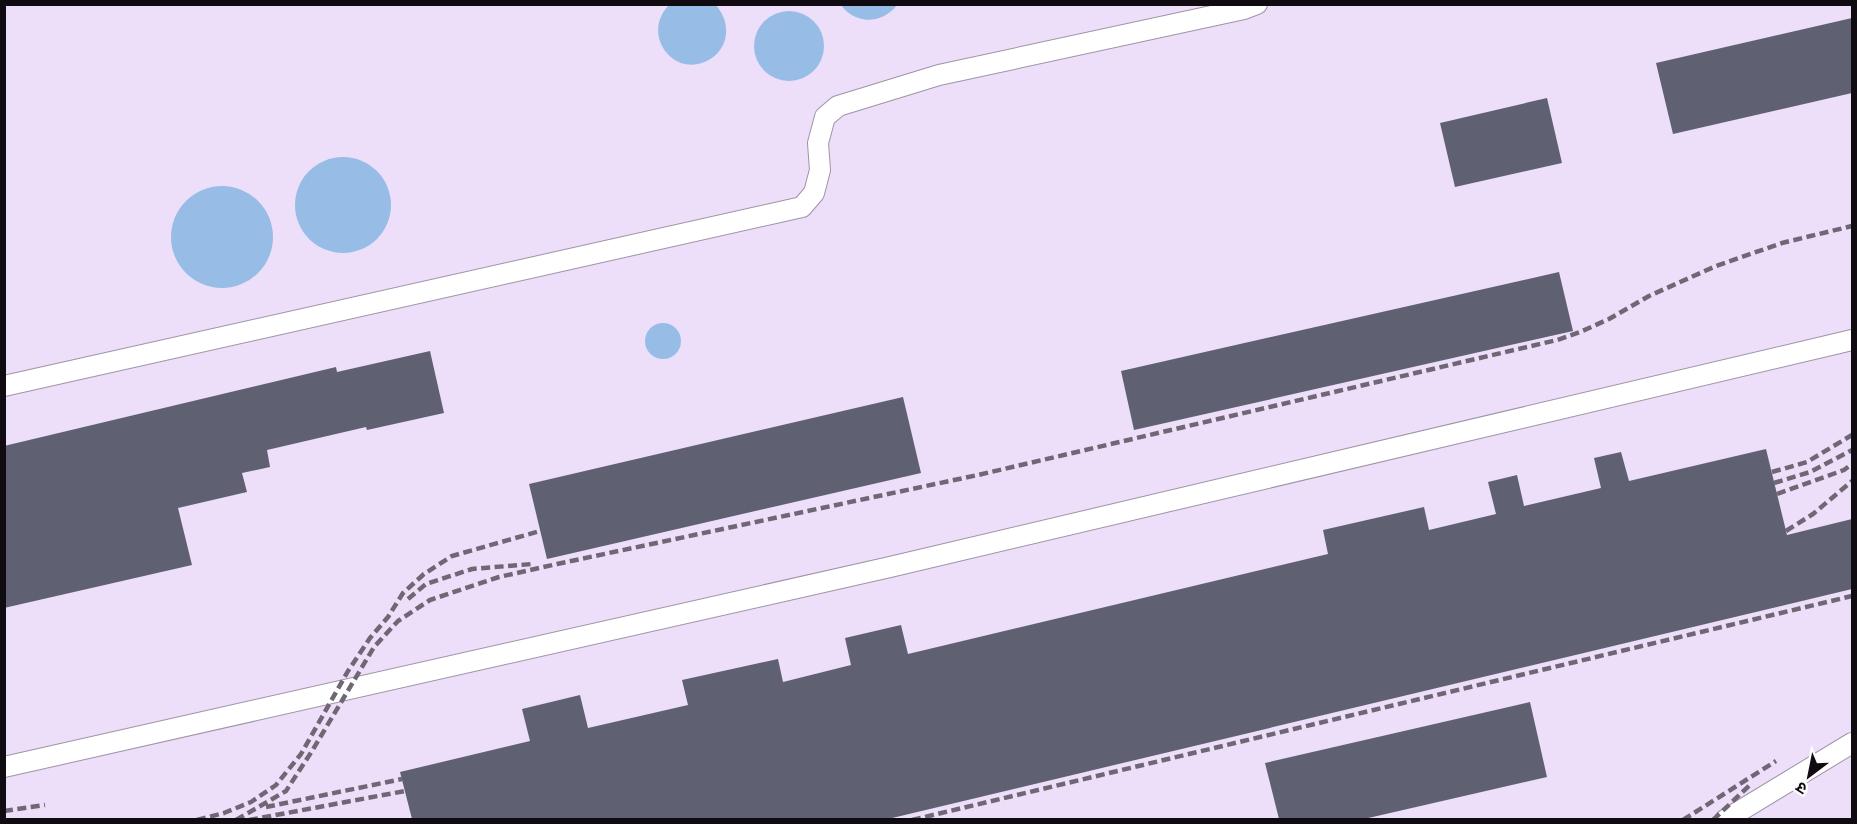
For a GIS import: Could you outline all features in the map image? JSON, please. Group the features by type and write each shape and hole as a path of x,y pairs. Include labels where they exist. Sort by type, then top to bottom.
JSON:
{"lane":[{"path":"4,386 801,207 814,193 820,170 818,143 825,117 838,106 939,75 1244,9 1257,4"},
{"path":"4,766 890,567 1852,340"},
{"path":"1725,819 1852,743"}],"shaded area":[{"path":"5,5 1852,5 1852,819 5,819"}],"water":[{"path":"715,4 724,18 726,30 723,44 715,56 699,64 686,64 675,60 666,52 660,42 658,30 661,17 669,5"},
{"path":"841,5 897,5 884,16 869,20 854,16"},
{"path":"796,11 809,17 818,26 822,32 824,46 822,60 814,71 803,79 782,81 764,71 756,60 754,39 764,21 775,13"},
{"path":"343,157 361,161 377,171 387,187 391,205 387,223 377,239 361,249 343,253 325,249 309,239 299,223 295,205 299,187 309,171 325,161"},
{"path":"222,186 242,190 258,201 269,217 273,237 269,257 258,273 242,284 222,288 202,284 186,273 175,257 171,237 175,217 186,201 202,190"},
{"path":"663,323 676,328 681,341 676,354 663,359 650,354 645,341 650,328"}],"building":[{"path":"1852,18 1852,93 1673,134 1656,63"},
{"path":"1547,98 1562,163 1455,187 1440,123"},
{"path":"1559,272 1573,331 1134,430 1121,371"},
{"path":"430,351 444,413 367,430 366,427 267,450 270,467 242,473 247,492 178,508 192,565 4,608 4,446 336,367 337,372"},
{"path":"903,397 921,473 547,559 529,484"},
{"path":"1766,449 1787,535 1852,519 1852,589 888,819 412,819 400,772 530,741 522,709 580,695 588,728 688,705 682,680 778,659 783,682 851,665 845,638 901,625 908,654 1328,554 1323,530 1424,507 1429,530 1496,514 1488,482 1517,475 1524,506 1601,488 1594,458 1621,452 1629,481"},
{"path":"1530,702 1547,777 1364,819 1279,819 1265,763"}],"railway":[{"path":"236,820 286,791 374,647 398,621 430,600 499,577 978,475 1557,340 1609,319 1649,296 1716,266 1782,243 1852,226"},
{"path":"1772,472 1807,462 1852,435"},
{"path":"1774,483 1810,472 1852,450"},
{"path":"1777,494 1844,470 1852,464"},
{"path":"1786,531 1813,514 1852,481"},
{"path":"197,820 224,813 251,802 276,785 301,754 348,671 370,638 388,617 403,593 424,574 452,556 540,531"},
{"path":"408,599 426,584 472,569 532,564"},
{"path":"912,820 1852,596"},
{"path":"1683,820 1776,761"},
{"path":"266,807 402,779"},
{"path":"1713,820 1751,784"},
{"path":"249,820 405,791"},
{"path":"4,811 45,805"}]}
